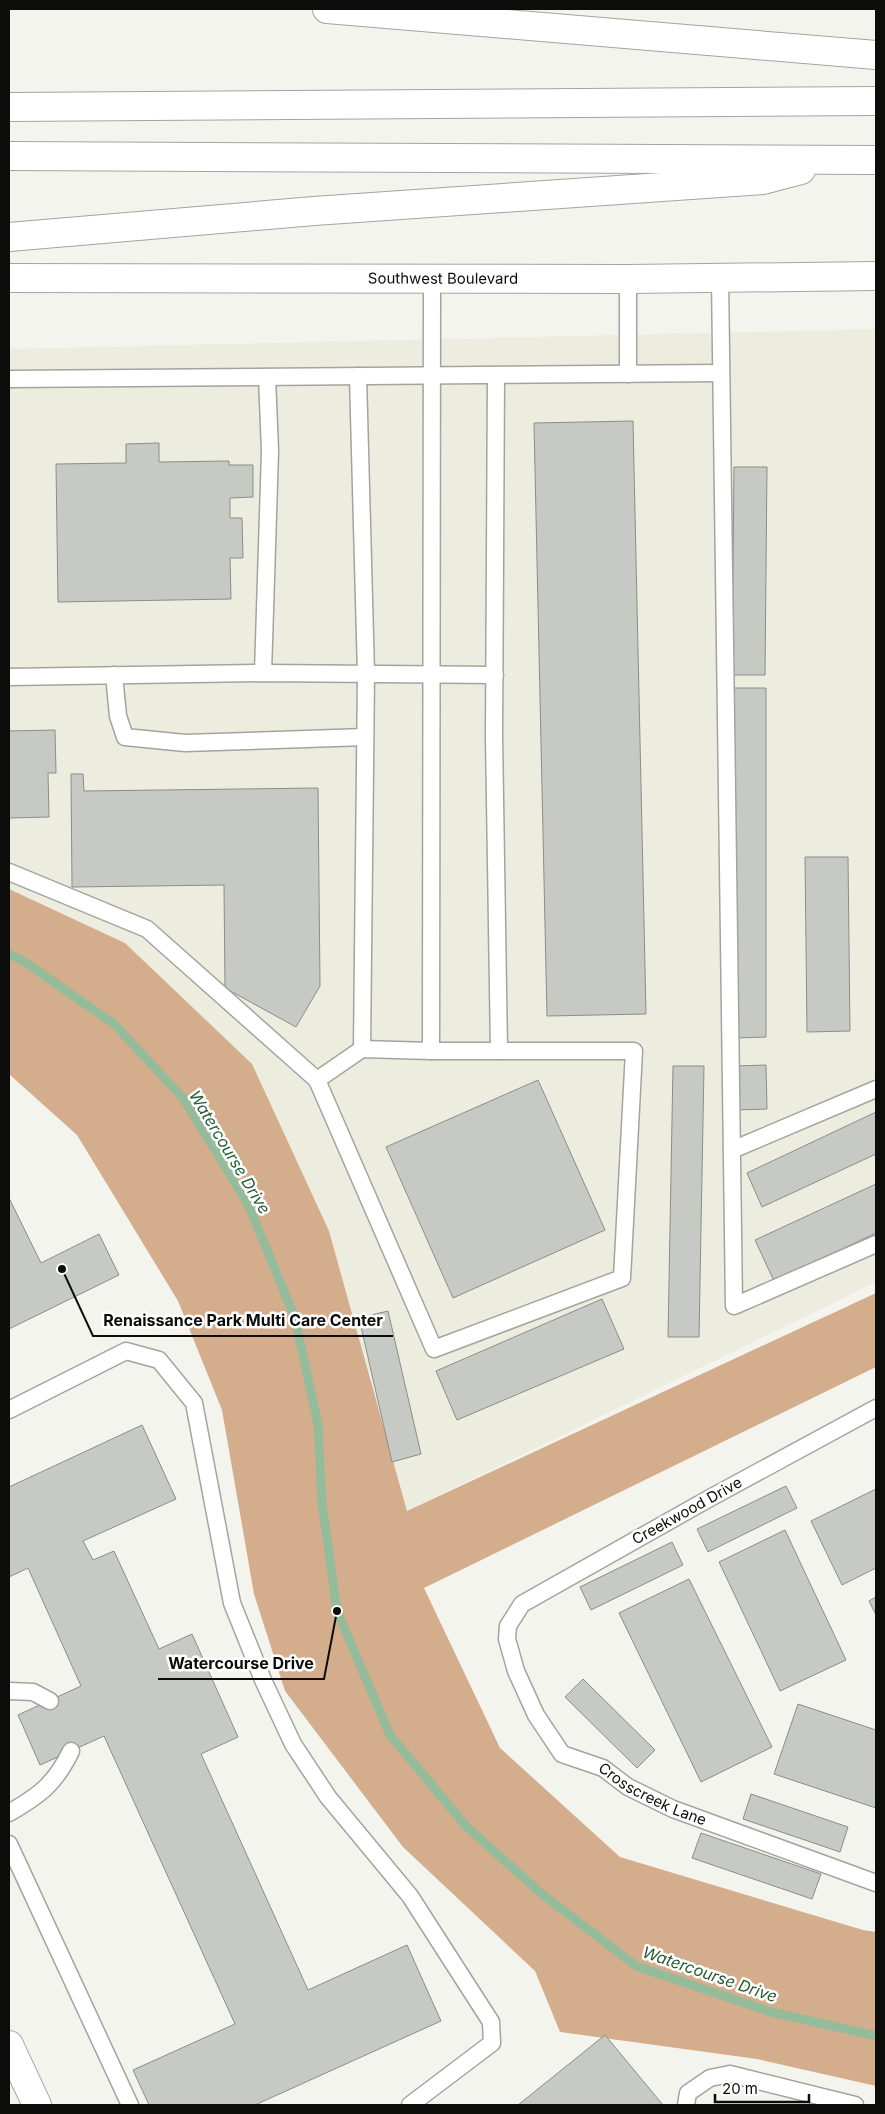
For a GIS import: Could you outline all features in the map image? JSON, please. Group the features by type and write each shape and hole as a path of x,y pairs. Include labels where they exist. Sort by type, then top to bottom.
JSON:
{"main road":[{"path":"327,9 876,55"},
{"path":"9,107 876,102"},
{"path":"9,156 876,160"},
{"path":"9,237 314,211 762,180 835,160"},
{"name":"Southwest Boulevard","path":"9,278 628,279 876,276"},
{"path":"9,2045 37,2105"}],"lane":[{"path":"432,278 432,1051"},
{"path":"720,278 734,1306 876,1244"},
{"path":"628,279 628,374"},
{"path":"9,379 720,373"},
{"path":"496,375 495,675 499,1051"},
{"path":"358,376 366,674 362,1049"},
{"path":"263,673 270,452 267,377"},
{"path":"9,678 263,673 495,675"},
{"path":"114,676 118,716 125,737 185,743 366,737"},
{"path":"9,872 147,929 317,1080 434,1349 622,1278 634,1051 362,1049 317,1080"},
{"path":"732,1150 876,1089"},
{"path":"9,1410 126,1351 159,1360 194,1403 232,1603 263,1680 293,1744 328,1797 410,1896 492,2022 492,2043 410,2105"},
{"name":"Creekwood Drive","path":"508,1626 522,1604 710,1498 876,1408"},
{"name":"Crosscreek Lane","path":"508,1626 507,1639 516,1671 536,1715 562,1754 603,1768 628,1787 673,1809 876,1883"},
{"path":"9,1691 33,1692 50,1700"},
{"path":"9,1813 34,1798 54,1779 71,1751"},
{"path":"9,1844 130,2105"},
{"path":"686,2105 688,2093 710,2078 730,2074 855,2105"}],"shaded area":[{"path":"876,329 876,1282 407,1511 329,1231 125,943 9,889 9,349"},
{"path":"9,889 125,943 252,1064 329,1231 407,1511 876,1293 876,1367 424,1588 500,1748 620,1857 863,1930 876,1932 876,2086 757,2059 560,2032 535,1971 403,1847 285,1691 254,1594 222,1410 178,1301 77,1135 9,1074"}],"building":[{"path":"633,421 646,1014 547,1016 534,423"},
{"path":"159,443 159,462 229,461 229,465 253,465 253,497 230,498 230,518 242,518 243,558 230,558 231,599 58,602 56,464 126,463 126,444"},
{"path":"734,467 767,467 765,675 732,675"},
{"path":"734,688 766,688 766,1037 735,1038"},
{"path":"55,730 56,773 48,773 49,817 9,818 9,731"},
{"path":"71,774 83,774 84,791 318,788 320,986 296,1027 225,988 224,885 72,887"},
{"path":"805,857 848,857 850,1031 807,1032"},
{"path":"766,1065 767,1109 737,1110 736,1066"},
{"path":"673,1066 704,1066 699,1337 668,1337"},
{"path":"538,1080 605,1230 453,1298 386,1147"},
{"path":"876,1112 876,1154 762,1207 747,1173"},
{"path":"876,1184 876,1233 774,1281 755,1240"},
{"path":"9,1198 41,1263 99,1234 119,1275 9,1329"},
{"path":"602,1299 624,1349 457,1420 436,1371"},
{"path":"388,1311 421,1454 392,1462 359,1318"},
{"path":"142,1425 176,1499 83,1541 93,1560 114,1551 159,1649 192,1634 238,1737 201,1754 308,1990 407,1945 441,2021 255,2105 149,2105 133,2070 235,2024 104,1736 40,1765 18,1715 81,1686 28,1568 9,1577 9,1487"},
{"path":"786,1486 797,1508 708,1552 697,1529"},
{"path":"876,1489 876,1568 842,1585 811,1521"},
{"path":"785,1530 846,1660 780,1691 719,1562"},
{"path":"672,1542 683,1565 591,1610 580,1587"},
{"path":"689,1579 772,1747 701,1782 619,1613"},
{"path":"876,1597 876,1615 869,1601"},
{"path":"583,1679 655,1750 637,1768 565,1697"},
{"path":"798,1704 876,1730 876,1808 774,1774"},
{"path":"751,1794 848,1827 840,1852 743,1819"},
{"path":"701,1833 821,1874 812,1899 692,1858"},
{"path":"605,2035 663,2105 518,2105"}],"waterway":[{"name":"Watercourse Drive","path":"9,954 25,962 114,1024 183,1098 248,1204 295,1318 318,1425 322,1502 337,1611 390,1735 467,1827 542,1894 636,1966 771,2012 876,2036"}],"place":[{"name":"Renaissance Park Multi Care Center","path":"62,1269"},
{"name":"Watercourse Drive","path":"337,1611"}]}
